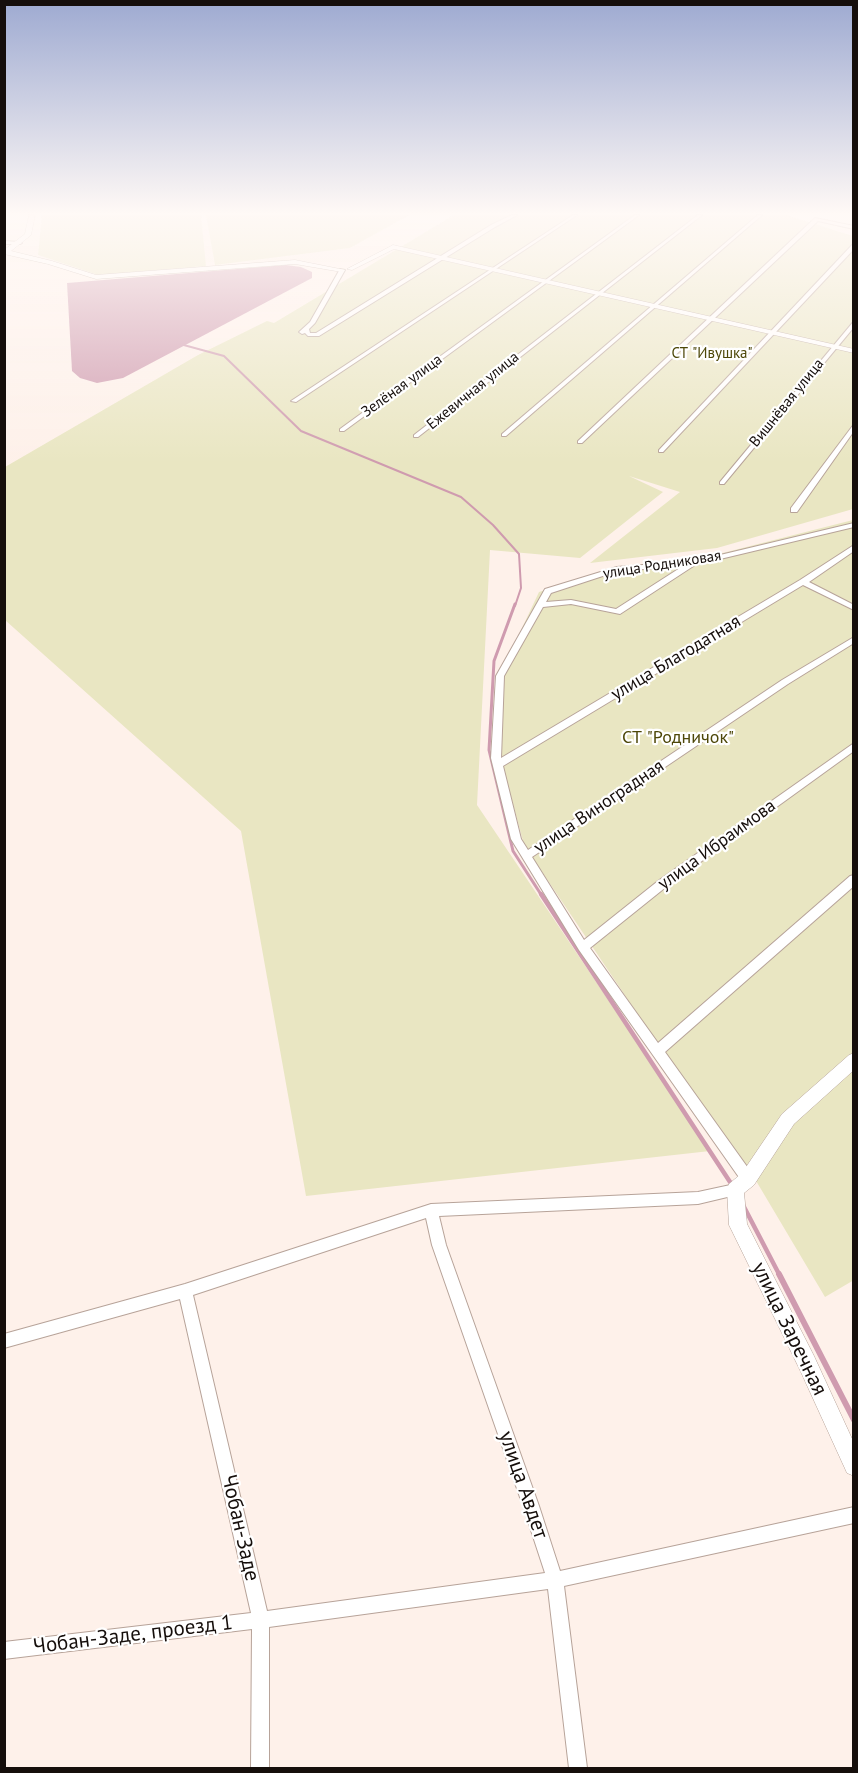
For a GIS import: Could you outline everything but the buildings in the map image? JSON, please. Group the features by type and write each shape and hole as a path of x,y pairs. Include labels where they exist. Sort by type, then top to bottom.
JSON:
{"street":[{"path":"327,298 305,331 308,334 317,335 377,298"},
{"path":"294,401 449,298"},
{"name":"Зелёная улица","path":"342,430 521,298"},
{"name":"Ежевичная улица","path":"416,436 592,298"},
{"path":"618,298 854,351"},
{"path":"504,435 663,298"},
{"path":"580,442 734,298"},
{"path":"661,451 804,298"},
{"name":"Вишнёвая улица","path":"722,483 854,323"},
{"path":"794,510 854,426"},
{"name":"улица Родниковая","path":"742,1184 657,1052 583,947 516,839 497,765 500,676 548,591 617,569 694,563 854,525"},
{"name":"улица Благодатная","path":"497,765 803,582 854,547"},
{"path":"540,605 571,602 617,612 694,563"},
{"path":"803,582 854,608"},
{"name":"улица Виноградная","path":"526,856 785,682 854,639"},
{"name":"улица Ибраимова","path":"583,947 662,884 854,746"},
{"path":"657,1052 854,879"},
{"path":"4,1341 184,1291 430,1210 698,1198 742,1184 788,1119 854,1060"},
{"name":"улица Заречная","path":"742,1184 738,1225 807,1363 854,1466"},
{"name":"улица Авдет","path":"430,1210 439,1245 555,1580 578,1768"},
{"name":"Чобан-Заде","path":"184,1291 261,1620 260,1768"},
{"name":"Чобан-Заде, проезд 1","path":"4,1651 261,1620 555,1580 854,1515"}],"green space":[{"name":"СТ \"Ивушка\"","path":"316,298 853,298 853,509 717,548 590,563 680,492 629,476 663,492 580,558 490,550 477,805 710,1151 306,1196 241,831 5,620 5,467 198,355 267,321 274,323"},
{"name":"СТ \"Родничок\"","path":"853,520 854,1280 825,1297 752,1174 661,1049 524,845 498,749 498,679 539,592 617,567 703,558"}],"shaded area":[{"path":"68,298 275,298 123,378 97,383 80,378 72,371"}],"waterway":[{"path":"180,344 224,356 301,431 461,497 493,525 519,554 521,588 515,606"},
{"path":"515,604 494,661 489,750 513,851 542,896"},
{"path":"541,894 732,1185"},
{"path":"743,1205 780,1276"},
{"path":"779,1274 854,1420"}]}
